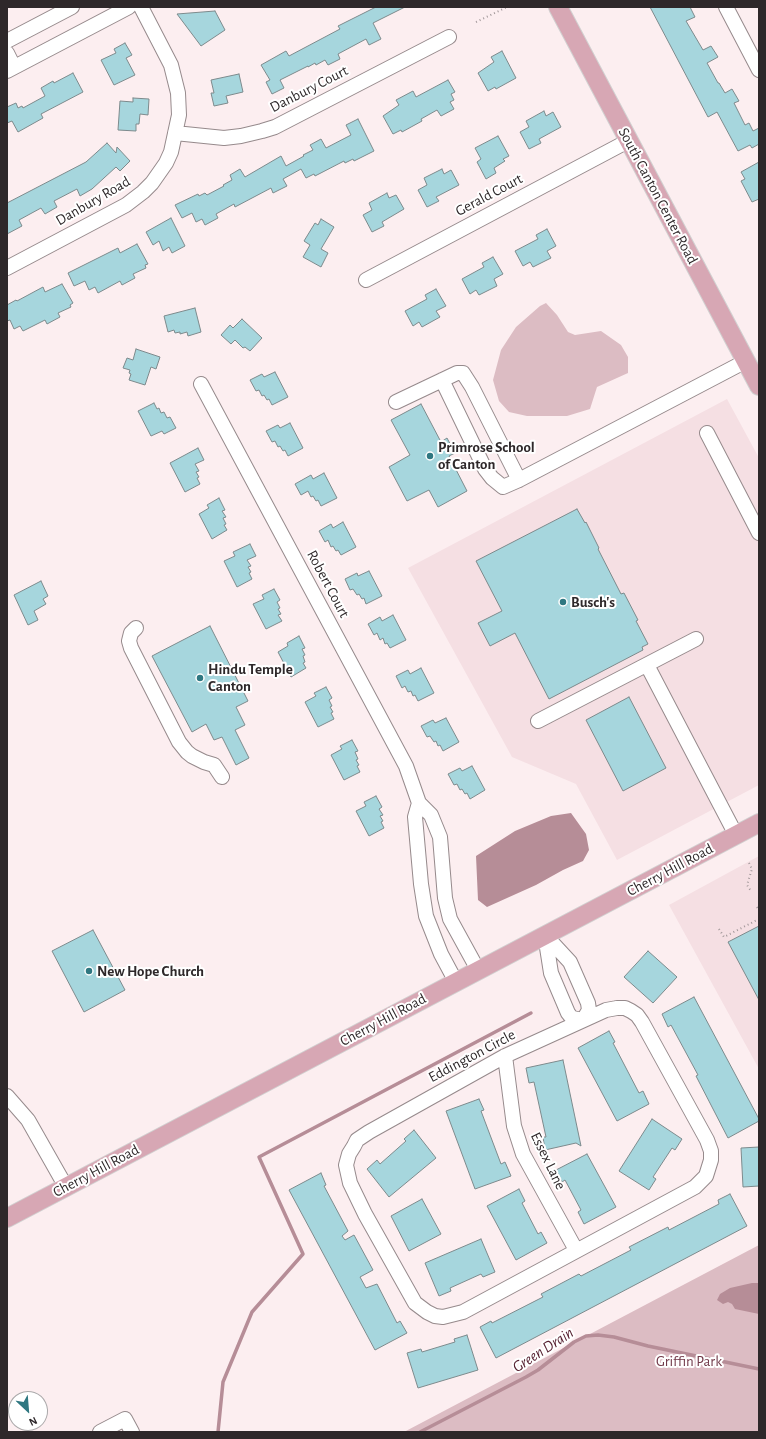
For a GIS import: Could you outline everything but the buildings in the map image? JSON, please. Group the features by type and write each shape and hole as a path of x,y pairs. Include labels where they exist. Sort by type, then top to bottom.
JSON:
{"main road":[{"name":"South Canton Center Road","path":"558,7 759,386"},
{"name":"Cherry Hill Road","path":"7,1218 759,823"}],"street":[{"path":"7,41 72,7"},
{"path":"7,53 11,69 129,7"},
{"name":"Danbury Road","path":"7,268 126,205 143,192 166,163 171,152 179,115 178,93 171,65 141,7"},
{"path":"726,7 759,70"},
{"name":"Danbury Court","path":"175,134 224,138 241,136 275,127 449,36"},
{"name":"Gerald Court","path":"366,280 628,141"},
{"path":"442,380 485,469 492,478 503,487 520,480 746,361"},
{"path":"396,402 457,373 463,373 520,480"},
{"name":"Robert Court","path":"201,384 406,766 419,803 431,814 440,837 441,865 445,898 450,919 478,970"},
{"path":"706,433 759,533"},
{"path":"136,628 131,633 128,641 179,742 186,752 192,756 214,765 222,777"},
{"path":"538,721 696,639"},
{"path":"648,665 736,835"},
{"name":"Robert Court","path":"419,803 415,817 421,884 426,916 441,954 456,982"},
{"path":"545,935 570,962 590,1010 584,1020 572,1018 568,1014 551,973 545,935"},
{"name":"Eddington Circle","path":"617,1008 625,1008 637,1015 707,1140 711,1151 711,1160 706,1176 695,1187 463,1312 443,1317 434,1316 415,1303 365,1214 350,1183 346,1165 349,1154 357,1140 369,1132 505,1056 584,1020 606,1010 617,1008"},
{"name":"Essex Lane","path":"505,1056 514,1126 523,1154 576,1250"},
{"path":"7,1096 28,1120 66,1187"},
{"path":"100,1432 125,1419 132,1432"}],"path":[{"path":"476,22 507,7"},
{"path":"749,864 752,869 747,885 751,891"},
{"path":"719,929 724,937 759,919"}],"shaded area":[{"path":"727,399 759,458 759,785 617,860 576,784 512,757 408,568"},
{"path":"571,813 586,834 589,850 583,861 536,885 487,907 478,900 476,856 515,831 551,816"},
{"path":"759,856 759,1069 669,905"},
{"path":"759,1283 759,1314 735,1309 732,1304 728,1302 723,1304 717,1300 720,1294 730,1288"}],"green space":[{"path":"546,303 557,315 568,332 575,335 601,331 621,345 628,357 628,373 597,387 590,409 567,416 527,416 509,412 499,401 493,380 501,350 516,327 540,306"},
{"name":"Griffin Park","path":"759,1245 759,1432 404,1432"}],"waterway":[{"path":"218,1432 223,1382 252,1312 303,1254 259,1157 531,1013"},
{"name":"Green Drain","path":"420,1432 526,1377 538,1370 574,1342 586,1336 598,1335 614,1337 648,1346 759,1369"}],"place":[{"name":"Primrose School of Canton","path":"430,456"},
{"name":"Busch's","path":"563,602"},
{"name":"Hindu Temple Canton","path":"200,678"},
{"name":"New Hope Church","path":"89,971"}]}
